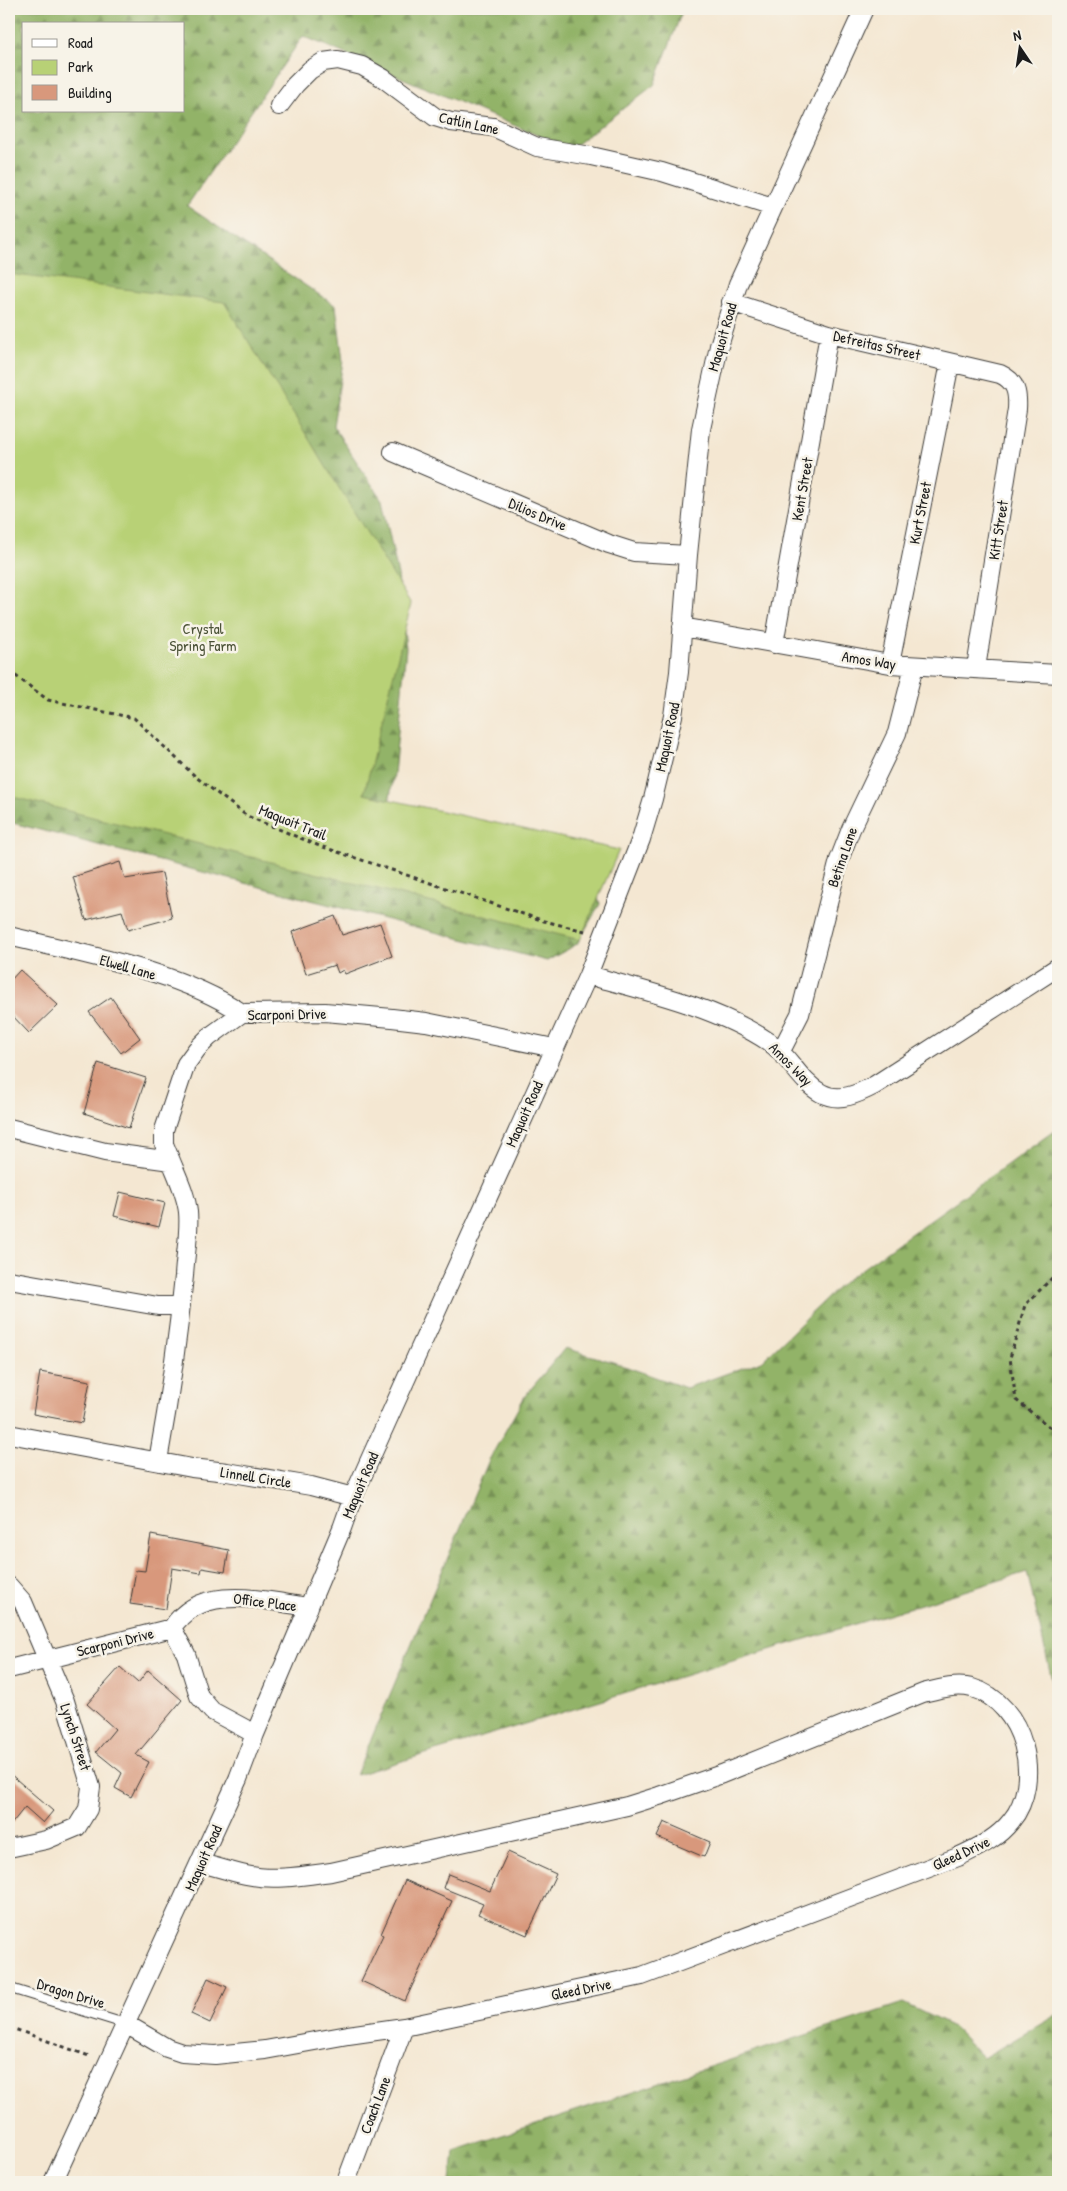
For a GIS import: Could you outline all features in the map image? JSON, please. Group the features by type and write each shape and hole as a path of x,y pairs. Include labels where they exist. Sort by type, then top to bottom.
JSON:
{"street":[{"name":"Maquoit Road","path":"53,2182 201,1864 238,1779 353,1496 588,975 627,878 653,799 673,716 679,672 688,555 701,429 708,387 731,302 772,207 864,9"},
{"name":"Catlin Lane","path":"279,106 295,85 310,70 323,62 338,60 362,66 383,78 435,117 451,122 493,126 537,147 591,156 662,172 772,207"},
{"name":"Defreitas Street","path":"731,302 829,334 1000,374 1009,378 1017,391"},
{"name":"Kent Street","path":"774,644 829,334"},
{"name":"Kurt Street","path":"890,664 950,362"},
{"name":"Kitt Street","path":"976,668 1017,409 1017,391"},
{"name":"Dilios Drive","path":"393,452 609,544 634,552 688,555"},
{"name":"Amos Way","path":"682,627 890,664 1058,674"},
{"name":"Betina Lane","path":"781,1052 800,1014 839,860 851,829 897,733 914,666"},
{"name":"Elwell Lane","path":"9,936 155,974 222,1000 242,1013"},
{"name":"Amos Way","path":"588,975 676,1000 744,1026 781,1052 805,1079 821,1093 840,1098 859,1094 875,1086 1058,968"},
{"name":"Scarponi Drive","path":"171,1161 164,1144 164,1130 186,1064 209,1037 242,1013 325,1012 392,1018 426,1022 554,1048"},
{"path":"9,1128 105,1152 171,1161 183,1189 188,1212 181,1306 158,1461"},
{"path":"9,1280 158,1306 181,1306"},
{"name":"Linnell Circle","path":"9,1434 192,1468 311,1486 353,1496"},
{"name":"Lynch Street","path":"9,1586 23,1602 65,1701 86,1765 91,1787 88,1809 77,1827 46,1840 9,1848"},
{"name":"Office Place","path":"172,1628 177,1620 191,1608 222,1597 272,1600 309,1607"},
{"name":"Scarponi Drive","path":"9,1669 172,1628 186,1654 199,1696 212,1711 255,1734"},
{"name":"Gleed Drive","path":"126,2024 167,2048 182,2053 215,2055 265,2050 404,2027 642,1976 958,1857 987,1843 1001,1833 1022,1804 1028,1785 1028,1763 1023,1742 1002,1707 987,1695 971,1688 955,1686 923,1692 860,1716 722,1774 627,1806 331,1872 297,1877 263,1878 246,1876 201,1864"},
{"name":"Coach Lane","path":"346,2182 404,2027"}],"lane":[{"name":"Dragon Drive","path":"9,1988 126,2024"}],"path":[{"name":"Maquoit Trail","path":"9,671 48,700 134,718 196,777 247,816 317,845 544,921 604,936"},
{"path":"1058,1272 1025,1305 1010,1358 1016,1400 1058,1434"},
{"path":"9,2027 89,2056"}],"green space":[{"name":"Crystal Spring Farm","path":"9,9 683,9 654,85 570,149 303,36 187,206 336,306 343,361 333,426 382,500 398,575 406,648 394,774 384,831 595,885 600,904 577,944 547,961 9,822"},
{"name":"Crystal Spring Farm","path":"9,274 224,302 411,604 364,794 619,850 580,940 9,796"},
{"path":"1058,1128 1058,1706 1027,1572 356,1775 489,1460 525,1396 565,1348 613,1362 686,1388 762,1361 845,1281"},
{"path":"903,2003 953,2027 983,2058 1058,2014 1058,2182 451,2182 454,2151"}],"building":[{"path":"120,862 125,879 162,873 172,918 128,930 122,911 86,920 73,877"},
{"path":"335,916 342,935 380,923 392,956 345,974 343,970 338,973 335,965 306,974 292,932"},
{"path":"20,970 58,1005 29,1033 9,1012 9,982"},
{"path":"111,997 140,1038 121,1053 89,1012"},
{"path":"98,1063 146,1078 129,1128 84,1113"},
{"path":"120,1192 165,1203 159,1227 114,1216"},
{"path":"40,1372 90,1381 82,1423 33,1414"},
{"path":"151,1535 229,1550 225,1572 202,1568 201,1573 172,1568 166,1609 130,1604 136,1570 145,1571"},
{"path":"120,1667 138,1683 148,1670 182,1700 136,1755 149,1762 131,1797 115,1788 122,1773 96,1752 115,1729 87,1704"},
{"path":"9,1773 53,1811 43,1823 25,1807 9,1827"},
{"path":"664,1822 710,1842 704,1857 657,1837"},
{"path":"508,1852 556,1874 527,1935 478,1914 483,1904 443,1888 448,1874 490,1891"},
{"path":"405,1880 452,1901 405,2001 361,1981 383,1935 381,1934"},
{"path":"208,1978 227,1987 210,2023 191,2014"}]}
